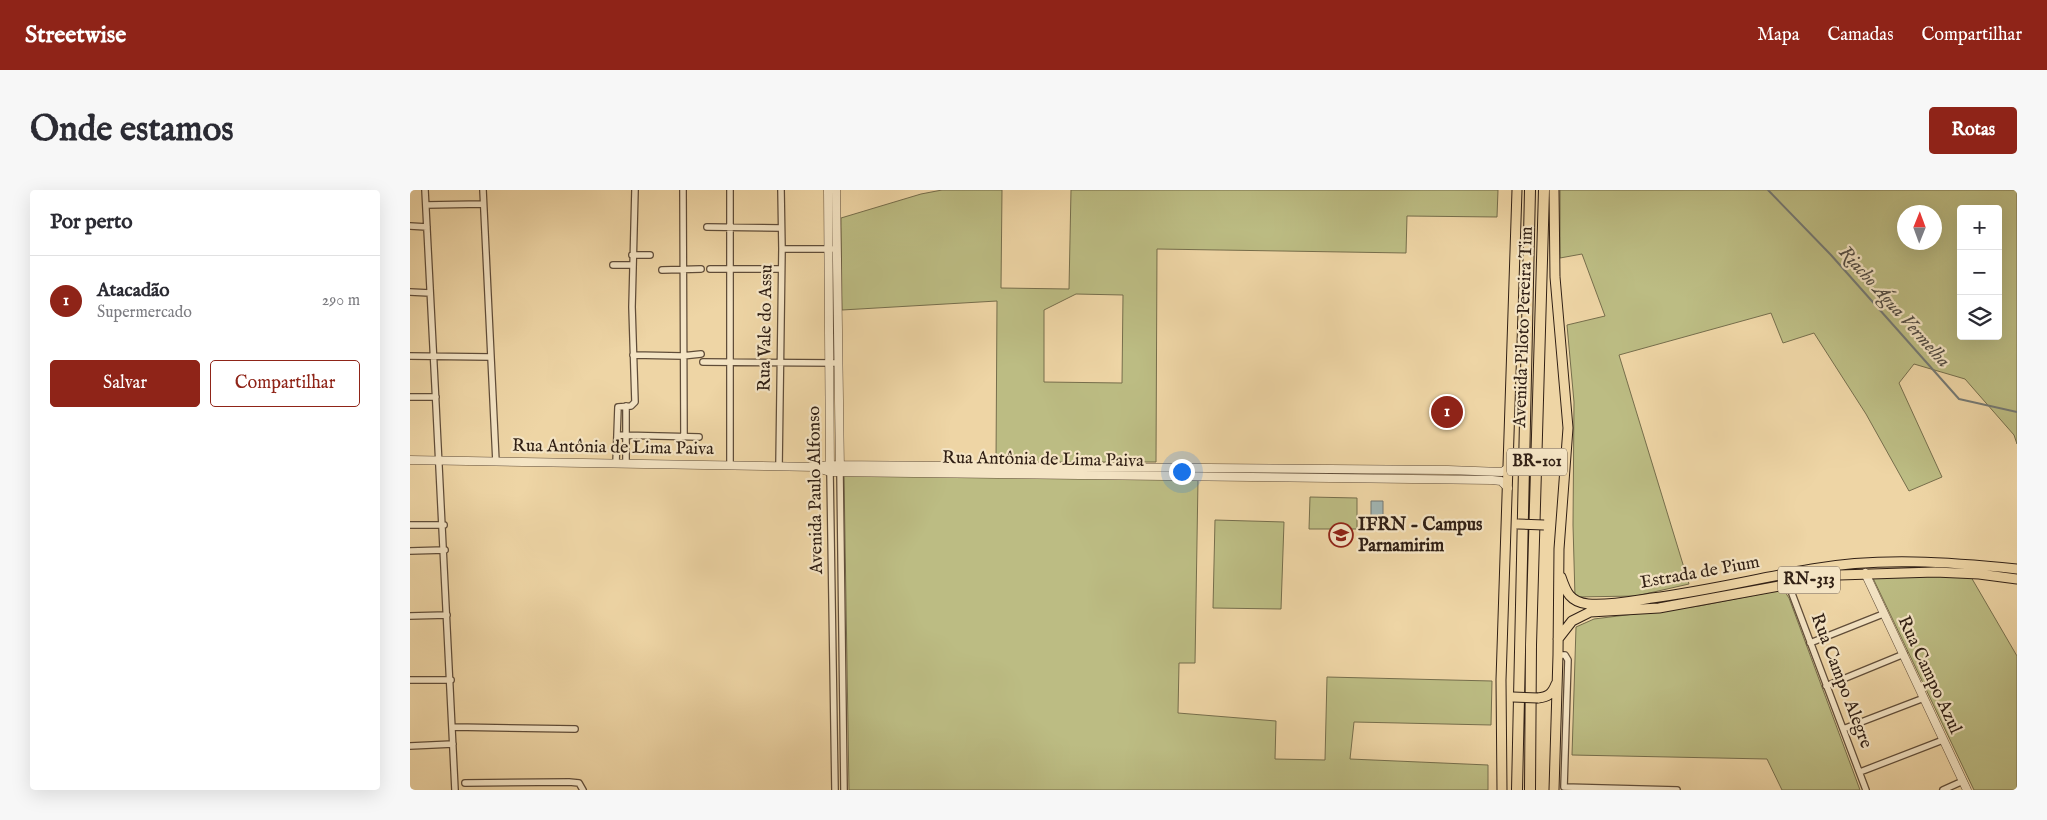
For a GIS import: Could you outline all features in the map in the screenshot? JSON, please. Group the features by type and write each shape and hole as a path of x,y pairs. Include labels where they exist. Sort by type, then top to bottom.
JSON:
{"highway":[{"name":"Avenida Piloto Pereira Tim","path":"1525,734 1530,190"},
{"name":"Avenida Piloto Pereira Tim","path":"1525,734 1544,190"},
{"name":"BR-101","path":"1517,790 1525,734"},
{"name":"BR-101","path":"1525,734 1530,790"}],"main road":[{"path":"1502,790 1501,680 1517,190"},
{"path":"1554,190 1555,277 1568,428 1559,568 1558,788"},
{"path":"1506,535 1510,526 1518,524 1544,525 1555,529 1560,538"},
{"name":"Estrada de Pium","path":"1559,568 1570,598 1588,604 1633,601 1699,592 1814,569 1855,564 1929,563 2017,569"},
{"name":"Estrada de Pium","path":"1558,639 1569,623 1586,613 1659,608 1788,584 1864,573 1935,572 1979,574 2017,579"},
{"path":"1501,680 1505,690 1513,696 1538,698 1550,695 1558,681"}],"street":[{"path":"425,190 435,357 438,461 444,525 455,790"},
{"path":"482,190 496,462"},
{"path":"616,462 619,407 632,405 634,402 632,255 635,190"},
{"path":"683,190 682,356 684,437"},
{"path":"730,190 730,464"},
{"name":"Rua Vale do Assu","path":"779,466 781,190"},
{"name":"Avenida Paulo Alfonso","path":"828,190 828,249 834,363 839,412 844,790"},
{"name":"Avenida Paulo Alfonso","path":"835,790 830,413 834,363 837,249 836,190"},
{"path":"426,205 483,204"},
{"path":"410,226 427,227"},
{"path":"707,227 781,228"},
{"path":"782,249 837,249"},
{"path":"632,255 650,255"},
{"path":"613,265 632,265"},
{"path":"662,270 701,269"},
{"path":"710,269 781,269"},
{"path":"410,292 430,293"},
{"path":"633,355 682,356 701,354"},
{"path":"410,356 490,357"},
{"path":"703,362 834,363"},
{"path":"410,397 436,397"},
{"path":"626,406 626,463"},
{"path":"830,413 839,412"},
{"path":"618,421 626,421"},
{"path":"617,435 700,437"},
{"name":"Rua Antônia de Lima Paiva","path":"410,460 730,464 830,469 1430,470 1502,472 1508,468"},
{"name":"Rua Antônia de Lima Paiva","path":"840,469 1499,481 1508,488"},
{"path":"1344,470 1344,479"},
{"path":"1430,470 1430,480"},
{"path":"410,525 444,525"},
{"path":"410,551 445,550"},
{"name":"Rua Campo Azul","path":"1864,573 1967,790"},
{"name":"Rua Campo Alegre","path":"1788,584 1866,790"},
{"path":"1810,643 1884,614"},
{"path":"410,616 447,615"},
{"path":"833,654 842,653"},
{"path":"1826,686 1904,654"},
{"path":"1558,655 1565,655 1568,660 1558,788 1677,790"},
{"path":"410,680 451,680"},
{"path":"1843,729 1924,698"},
{"path":"452,727 575,729"},
{"path":"1860,772 1943,740"},
{"path":"410,746 453,744"},
{"path":"1943,790 1963,781"},
{"path":"465,783 569,782 579,783 583,790"}],"green space":[{"path":"942,190 1002,190 1001,288 1069,289 1071,190 1498,190 1497,217 1407,216 1406,253 1157,249 1156,462 996,462 997,301 842,310 841,218 921,194","holes":["1076,294 1123,295 1122,383 1044,382 1044,310"]},
{"path":"1560,190 2017,190 2017,444 2014,435 1965,379 1914,364 1899,383 1942,477 1909,491 1866,414 1814,333 1783,343 1771,313 1619,355 1689,584 1636,596 1575,597 1573,525 1574,402 1567,325 1605,316 1582,254 1560,258"},
{"path":"844,475 1198,480 1195,663 1179,663 1178,713 1276,721 1275,759 1325,760 1327,677 1492,681 1491,725 1354,722 1350,759 1488,765 1488,790 849,790"},
{"path":"1310,497 1357,498 1357,529 1309,529"},
{"path":"1215,520 1284,522 1281,609 1213,608"},
{"path":"1911,574 1971,577 2017,656 2017,790 1974,790 1872,576"},
{"path":"1776,591 1785,592 1789,598 1860,790 1782,790 1767,759 1572,755 1576,627 1594,619 1699,606"}],"shaded area":[{"path":"1371,501 1383,501 1383,523 1371,523"}],"waterway":[{"name":"Riacho Água Vermelha","path":"1768,190 1831,255 1959,399 2017,412"}],"place":[{"name":"Atacadão","path":"1447,412"},
{"name":"IFRN - Campus Parnamirim","path":"1341,535"}]}
